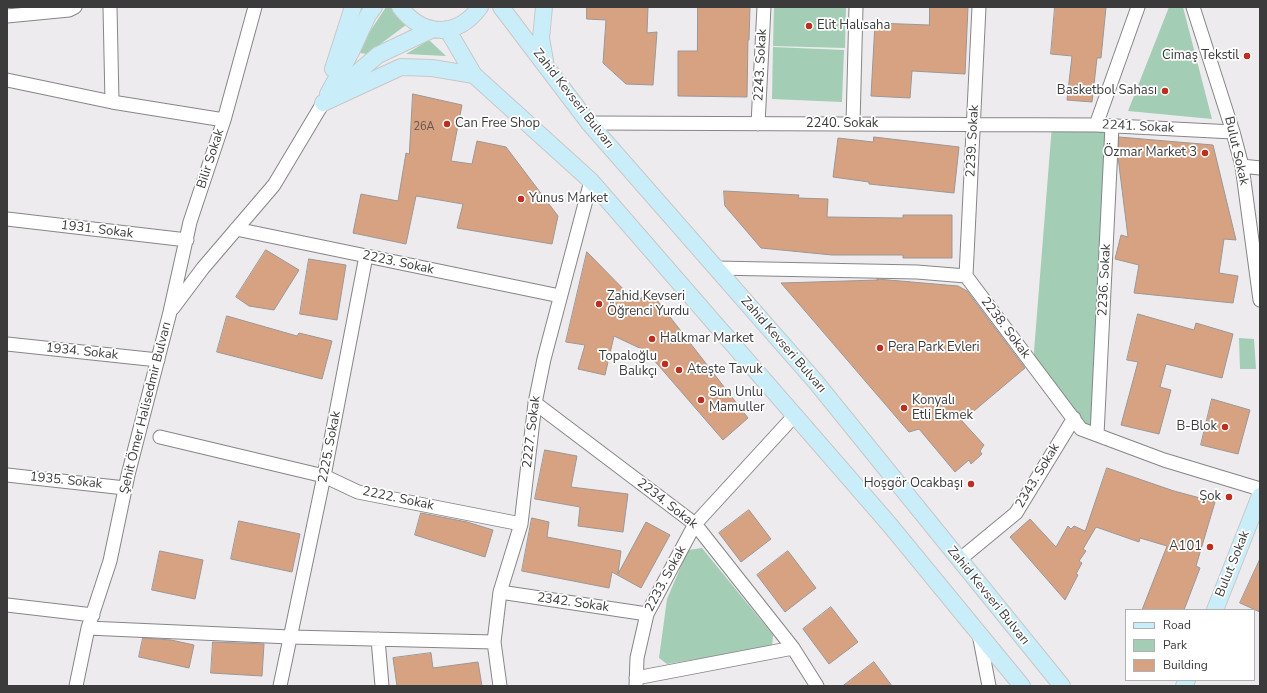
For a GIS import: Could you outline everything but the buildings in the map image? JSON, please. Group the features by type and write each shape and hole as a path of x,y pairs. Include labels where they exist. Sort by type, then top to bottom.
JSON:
{"main road":[{"path":"323,103 353,7"},
{"path":"323,103 351,52 368,15 374,7"},
{"path":"400,7 409,18 420,25 440,29 474,75 591,181 889,524 1022,686"},
{"path":"323,103 378,55 440,29 462,25 474,16 480,7"},
{"name":"Zahid Kevseri Bulvarı","path":"501,7 589,123 815,381 1062,686"},
{"path":"544,7 541,38 545,65"},
{"path":"323,103 401,68 432,68 474,75"},
{"name":"Bulut Sokak","path":"1215,609 1260,496"}],"street":[{"path":"7,16 69,10 75,7"},
{"path":"110,7 112,102"},
{"name":"Bilir Sokak","path":"170,312 190,222 224,120 255,7"},
{"name":"2243. Sokak","path":"758,124 764,7"},
{"path":"853,124 856,7"},
{"name":"2239. Sokak","path":"966,276 979,7"},
{"name":"2241. Sokak","path":"1138,7 1096,125 1233,132"},
{"name":"Bulut Sokak","path":"1193,7 1233,132 1242,166 1260,300"},
{"path":"7,80 112,102 224,120"},
{"name":"Şehit Ömer Halisedmir Bulvarı","path":"76,686 88,628 110,561 125,488 170,312 203,268 274,185 323,103"},
{"name":"2240. Sokak","path":"589,123 1096,125"},
{"name":"2236. Sokak","path":"1097,435 1112,126"},
{"path":"1242,166 1260,168"},
{"name":"2227. Sokak","path":"500,686 494,642 500,592 521,524 535,403 544,359 591,181"},
{"name":"1931. Sokak","path":"7,219 187,240"},
{"name":"2223. Sokak","path":"236,230 560,296"},
{"name":"2225. Sokak","path":"280,686 324,476 366,256"},
{"path":"716,268 917,272 966,276"},
{"name":"2238. Sokak","path":"966,276 1081,429 1164,460 1260,490"},
{"name":"1934. Sokak","path":"7,344 158,360"},
{"name":"2234. Sokak","path":"535,403 695,524 793,648 817,686"},
{"name":"2233. Sokak","path":"636,682 637,658 647,614 695,524 795,416"},
{"name":"2343. Sokak","path":"959,560 1016,513 1074,418"},
{"name":"2222. Sokak","path":"160,437 324,476 358,492 521,524"},
{"name":"1935. Sokak","path":"7,475 125,488"},
{"name":"2342. Sokak","path":"500,592 647,614"},
{"path":"7,605 92,615"},
{"path":"88,628 494,642"},
{"path":"979,634 989,686"},
{"path":"378,639 382,686"},
{"path":"636,682 793,648"}],"green space":[{"path":"386,7 391,7 406,25 367,54 360,53 359,48"},
{"name":"Elit Halısaha","path":"774,7 846,7 845,48 773,46"},
{"path":"1169,7 1183,7 1212,119 1128,111"},
{"path":"429,40 446,56 406,54"},
{"path":"773,47 844,50 842,102 772,99"},
{"path":"1052,125 1112,126 1097,435 1081,429 1033,364"},
{"path":"1239,338 1254,339 1256,369 1240,369"},
{"path":"702,548 773,635 772,647 667,664 659,658 667,599 688,550"}],"place":[{"name":"Elit Halısaha","path":"809,26"},
{"name":"Cimaş Tekstil","path":"1247,56"},
{"name":"Basketbol Sahası","path":"1165,91"},
{"name":"Can Free Shop","path":"447,124"},
{"name":"Özmar Market 3","path":"1205,153"},
{"name":"Yunus Market","path":"521,199"},
{"name":"Zahid Kevseri Öğrenci Yurdu","path":"599,304"},
{"name":"Halkmar Market","path":"652,339"},
{"name":"Pera Park Evleri","path":"880,348"},
{"name":"Topaloğlu Balıkçı","path":"665,364"},
{"name":"Ateşte Tavuk","path":"679,370"},
{"name":"Sun Unlu Mamuller","path":"701,400"},
{"name":"Konyalı Etli Ekmek","path":"904,408"},
{"name":"B-Blok","path":"1225,427"},
{"name":"Hoşgör Ocakbaşı","path":"971,484"},
{"name":"Şok","path":"1229,497"},
{"name":"A101","path":"1210,547"}]}
